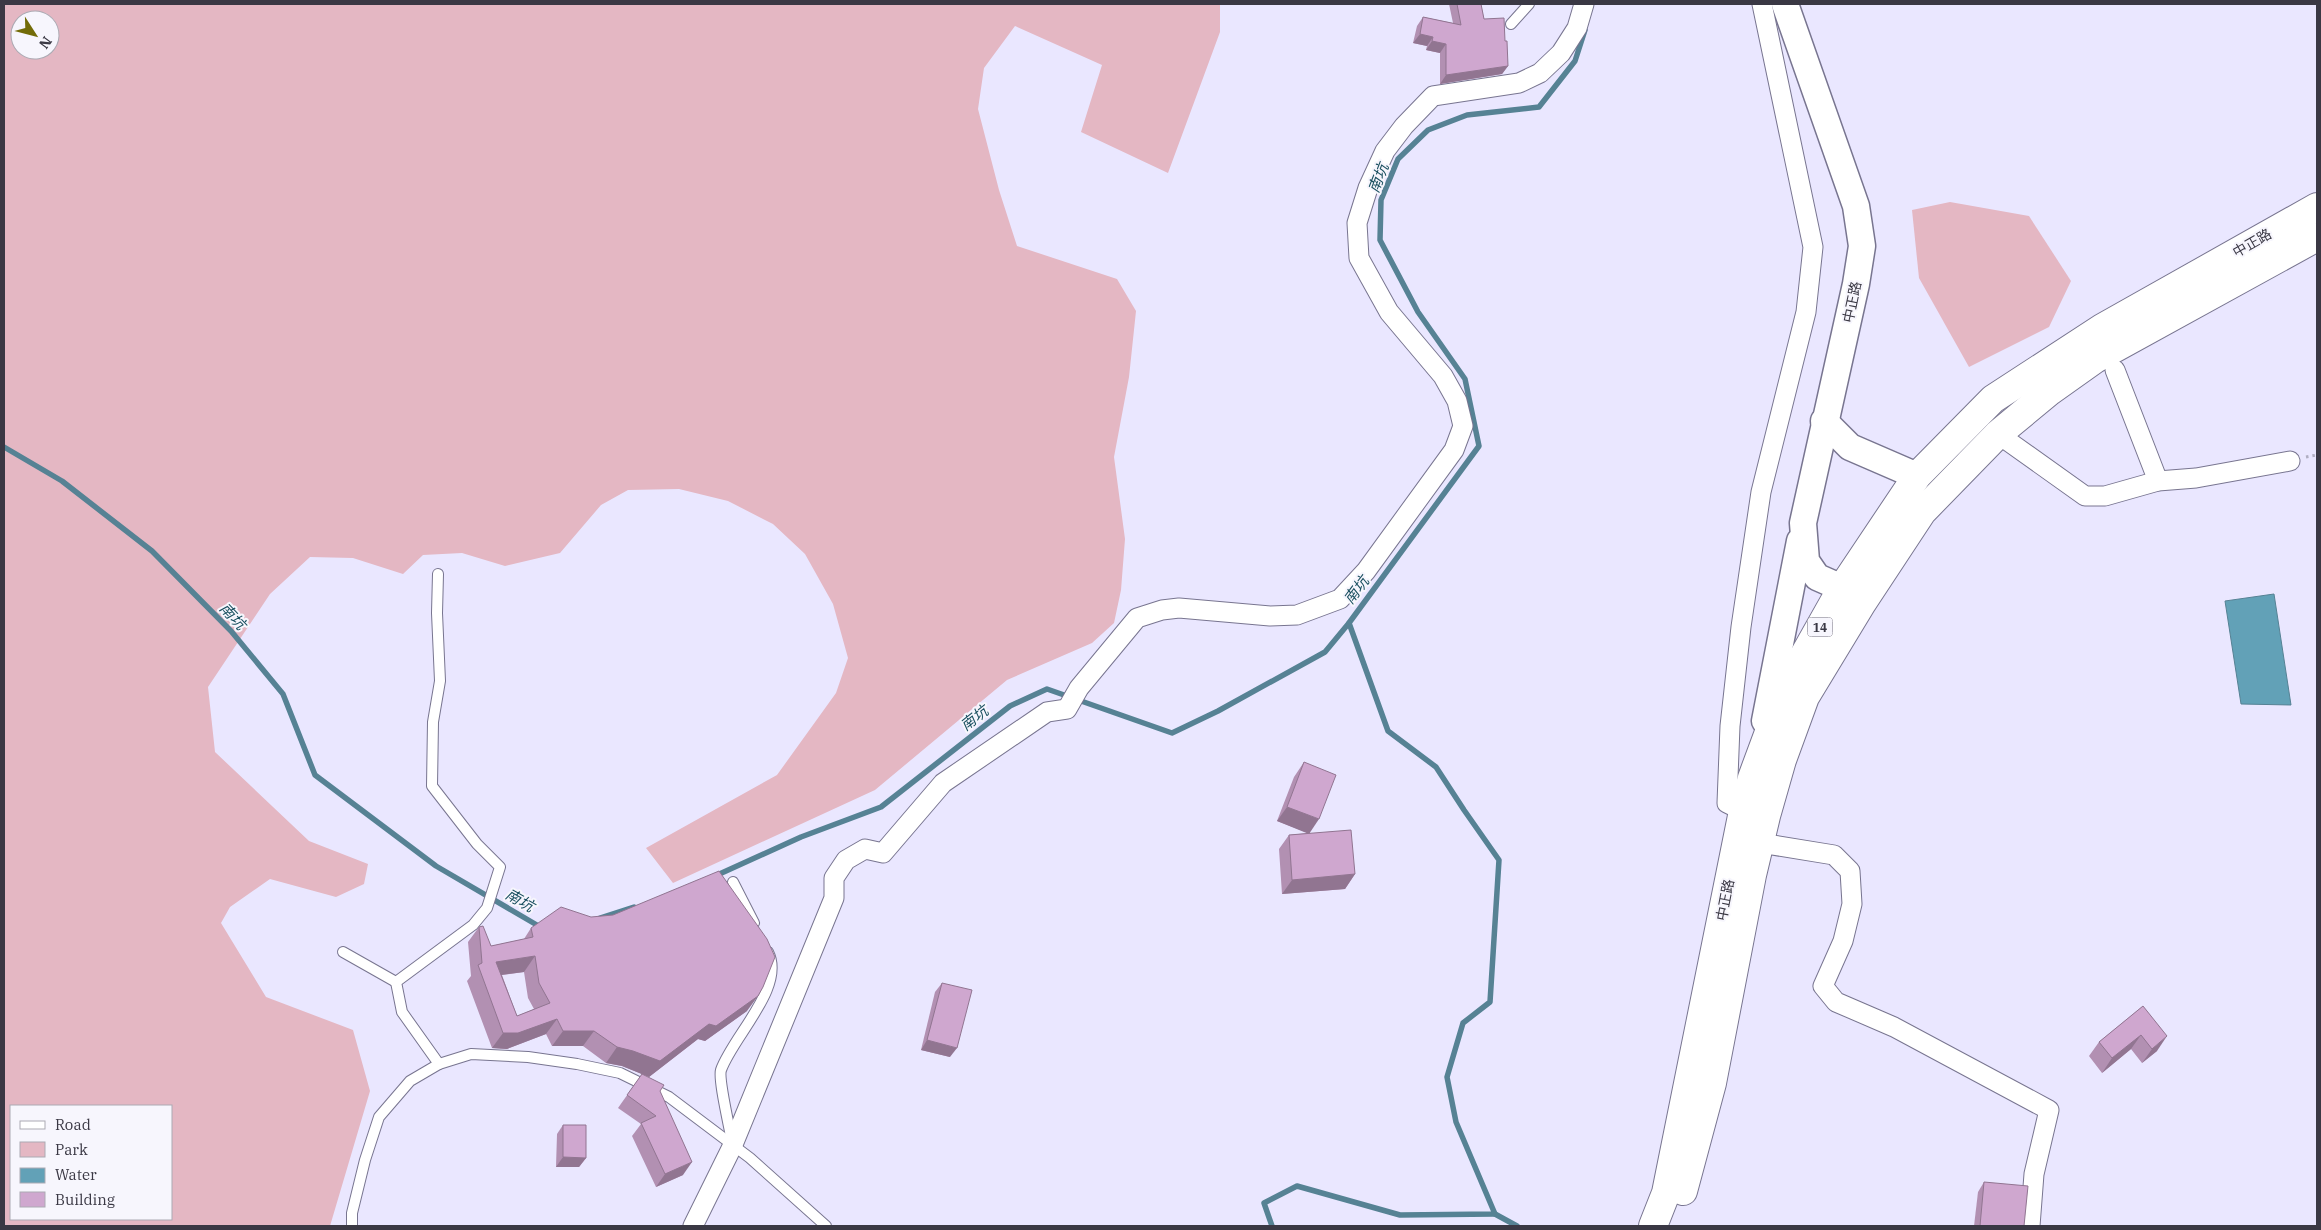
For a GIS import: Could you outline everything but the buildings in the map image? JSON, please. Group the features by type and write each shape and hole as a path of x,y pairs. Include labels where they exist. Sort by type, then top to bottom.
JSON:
{"main road":[{"name":"14","path":"2299,236 2317,207"},
{"name":"中正路","path":"1653,1226 1666,1193 1743,811 1756,768 1785,689 1852,596 1922,512 1998,434 2050,391 2095,359 2299,236"},
{"name":"中正路","path":"1673,1226 1712,1084 1760,842 1782,760 1805,697 1852,596 1917,476 1993,399 2102,328 2299,236"}],"street":[{"path":"693,1226 732,1147 834,898 834,878 846,860 865,849 883,853 943,783 1047,712 1067,709 1079,688 1137,618 1162,610 1179,608 1270,616 1298,615 1340,600 1366,571 1454,450 1462,426 1457,401 1444,376 1389,312 1359,258 1357,223 1368,188 1386,151 1404,126 1433,96 1519,83 1540,74 1561,54 1577,28 1584,4"},
{"path":"1743,811 1727,803 1730,726 1741,627 1761,492 1806,312 1813,247 1762,4"},
{"name":"中正路","path":"1785,4 1856,206 1862,246 1856,284 1824,421 1803,523 1806,561 1817,577 1852,596"},
{"path":"2115,370 2158,481"},
{"path":"1824,421 1850,447 1917,476"},
{"path":"1998,434 2085,496 2105,496 2158,481 2196,478 2290,461"},
{"path":"1756,768 1803,523"},
{"path":"1760,842 1834,855 1850,870 1852,904 1843,941 1823,986 1836,1002 1894,1026 2049,1110 2034,1174 2030,1226"}],"lane":[{"path":"1511,24 1529,4"},
{"path":"396,982 473,925 487,908 500,867 477,844 432,786 433,722 440,680 437,613 438,574"},
{"path":"732,1147 720,1072 739,1035 766,995 772,961 733,882"},
{"path":"342,952 396,982 402,1012 439,1064"},
{"path":"352,1226 352,1213 365,1160 379,1117 410,1081 439,1064 471,1054 528,1057 620,1073 669,1098 732,1147 750,1158 826,1226"}],"green space":[{"path":"4,4 1220,4 1220,32 1168,173 1081,132 1102,65 1015,26 984,68 978,109 999,190 1017,246 1117,279 1136,311 1129,377 1114,457 1125,539 1121,590 1114,623 1092,643 1007,680 875,790 673,883 646,848 777,775 836,693 848,658 833,604 805,554 773,524 728,501 679,489 628,490 601,505 560,553 505,566 462,553 423,555 403,574 353,558 310,557 270,594 208,687 215,752 309,841 368,864 364,884 336,897 270,879 230,907 221,923 266,997 353,1030 370,1091 330,1226 4,1226"},
{"path":"1950,202 2029,216 2071,281 2049,327 1969,367 1919,278 1912,210"}],"water":[{"path":"2274,594 2291,705 2241,704 2225,601"}],"waterway":[{"name":"南坑","path":"715,876 801,837 881,807 1010,706 1047,689 1172,733 1218,711 1325,652 1349,623 1479,446 1465,379 1418,312 1380,240 1381,200 1398,159 1428,130 1467,115 1539,107 1575,61 1585,30"},
{"name":"南坑","path":"4,447 62,481 152,551 231,631 283,694 315,775 436,866 542,928"},
{"path":"1272,1226 1264,1203 1297,1186 1400,1215 1495,1214 1456,1122 1447,1077 1463,1023 1490,1002 1499,860 1436,767 1388,731 1349,623"},
{"name":"南坑","path":"600,918 634,907"},
{"path":"1495,1214 1517,1226"}]}
